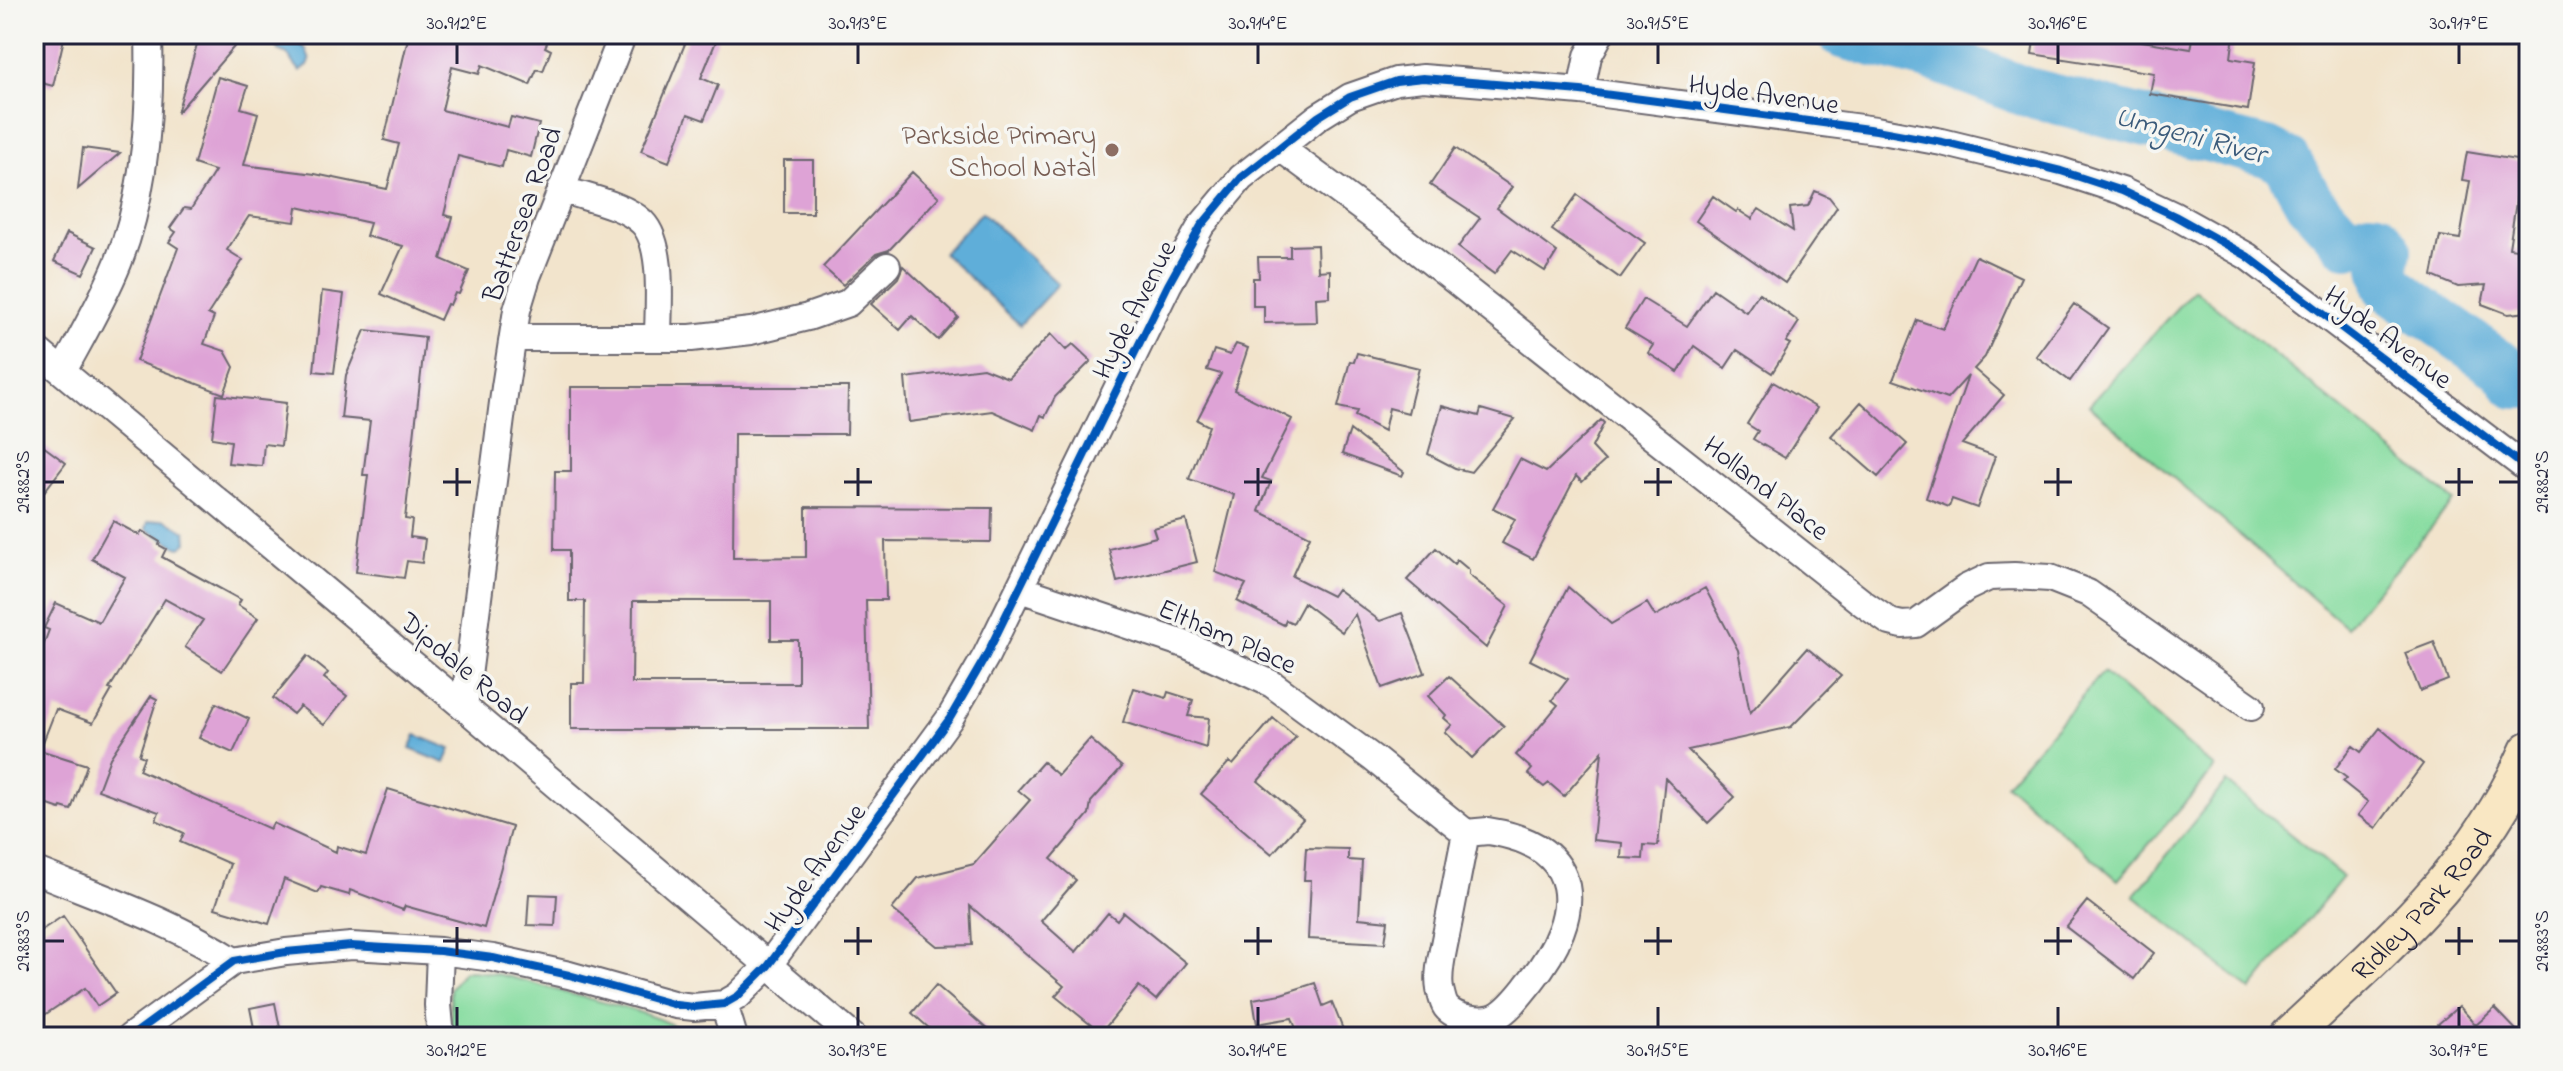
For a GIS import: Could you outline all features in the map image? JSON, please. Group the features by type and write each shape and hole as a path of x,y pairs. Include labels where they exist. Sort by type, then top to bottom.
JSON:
{"street":[{"path":"63,371 109,285 128,233 148,128 149,34"},
{"name":"Battersea Road","path":"464,707 513,338 527,277 623,34"},
{"path":"1581,91 1588,56 1600,34"},
{"name":"Hyde Avenue","path":"724,1004 738,996 768,966 950,718 1020,589 1185,253 1219,202 1241,178 1279,147 1350,97 1396,81 1423,78 1581,91 1876,130 1942,142 2061,171 2122,191 2247,256 2529,470"},
{"name":"Holland Place","path":"1279,147 1386,226 1890,622 1916,624 1966,588 1989,577 2050,578 2088,593 2251,707"},
{"path":"561,189 622,210 641,221 650,233 655,248 658,337"},
{"path":"513,338 691,338 751,331 848,303 887,266"},
{"name":"Dipdale Road","path":"34,348 853,1037"},
{"name":"Eltham Place","path":"1020,589 1187,645 1272,684 1374,759 1466,833"},
{"name":"Ridley Park Road","path":"2289,1037 2423,910 2462,864 2496,815 2529,751"},
{"path":"1488,831 1533,843 1555,859 1563,876 1567,897 1566,913 1557,940 1538,971 1510,1006 1494,1018 1457,1015 1446,1006 1439,988 1442,956 1466,833 1488,831"},
{"path":"34,870 200,939 234,961"},
{"path":"130,1037 234,961 351,946 440,951 508,961 676,1005 724,1004 734,1037"},
{"path":"440,951 438,1005 441,1037"}],"green space":[{"path":"2194,289 2454,501 2346,627 2089,405"},
{"path":"2103,672 2215,768 2118,880 2006,784"},
{"path":"2226,782 2343,877 2251,990 2134,896"},
{"path":"464,971 515,978 632,1010 694,1037 452,1037 450,988"}],"water":[{"path":"287,34 306,49 310,61 300,71 287,54 278,50 278,42"},
{"path":"982,212 1058,284 1020,325 943,253"},
{"path":"164,519 186,532 187,542 180,548 146,529 148,522"},
{"path":"416,735 451,749 445,763 410,749"}],"building":[{"path":"34,34 65,34 53,86 34,81"},
{"path":"200,34 245,34 177,113"},
{"path":"409,34 551,34 545,47 551,50 543,71 537,69 530,85 482,65 479,74 452,67 442,110 508,127 511,117 539,124 531,157 506,150 502,167 458,156 444,215 453,217 441,259 469,271 459,294 455,293 440,320 381,294 403,246 366,236 370,223 297,207 295,222 249,216 227,250 243,260 208,314 214,317 204,344 225,351 234,367 224,394 136,361 178,248 169,242 176,232 170,228 184,208 191,209 215,171 194,164 218,77 248,86 241,108 258,113 244,165 315,174 387,189 399,144 384,140"},
{"path":"689,34 719,34 701,78 718,85 704,120 688,114 669,162 641,151"},
{"path":"2035,34 2143,34 2142,41 2191,49 2194,34 2234,34 2231,58 2255,62 2248,110 2150,94 2154,73 2032,54"},
{"path":"83,148 120,153 78,189"},
{"path":"1455,148 1512,187 1497,208 1557,252 1545,271 1512,250 1494,274 1458,247 1480,218 1430,185"},
{"path":"2467,152 2529,162 2529,191 2518,189 2509,248 2524,250 2522,268 2529,269 2529,312 2508,314 2482,304 2486,285 2458,287 2432,276 2440,236 2460,239 2470,181 2462,180"},
{"path":"784,160 813,160 813,213 784,213"},
{"path":"912,172 939,197 889,250 876,254 843,285 823,267"},
{"path":"1815,191 1829,197 1837,207 1785,283 1696,221 1713,196 1752,219 1759,209 1793,231 1790,208 1808,206"},
{"path":"1577,195 1645,243 1620,278 1552,230"},
{"path":"67,233 96,247 83,274 54,261"},
{"path":"1317,245 1318,271 1330,270 1330,297 1316,298 1317,322 1264,323 1264,306 1253,306 1253,278 1259,278 1258,257 1290,257 1290,246"},
{"path":"1976,256 2021,277 1985,357 1974,369 2004,395 1962,444 1995,456 1977,508 1952,499 1949,507 1926,498 1968,376 1947,399 1893,380 1917,320 1943,329"},
{"path":"903,266 958,317 938,340 912,316 900,330 871,304 898,278"},
{"path":"1713,289 1746,312 1759,293 1799,322 1772,373 1737,350 1725,368 1694,346 1678,372 1648,353 1653,345 1625,328 1643,299 1687,326"},
{"path":"322,291 344,294 334,373 314,371"},
{"path":"2074,304 2108,328 2070,381 2036,356"},
{"path":"365,330 425,337 405,519 412,520 410,537 425,539 422,563 407,561 404,578 356,572 368,475 363,475 370,421 341,418 346,375"},
{"path":"1051,334 1066,350 1073,344 1091,361 1055,397 1045,417 1041,415 1035,430 992,411 909,422 905,378 983,368 1008,378"},
{"path":"1236,344 1248,348 1234,390 1292,419 1262,478 1271,481 1259,511 1310,536 1292,576 1332,596 1337,589 1380,621 1402,613 1425,673 1382,688 1355,614 1342,632 1304,603 1293,623 1286,620 1284,625 1237,601 1246,584 1215,572 1234,495 1189,479 1209,426 1197,420 1221,374 1207,370 1214,350 1230,355"},
{"path":"1357,353 1419,368 1408,413 1389,408 1384,431 1355,416 1357,411 1338,407 1350,361 1354,362"},
{"path":"1773,382 1817,408 1785,458 1753,439 1758,431 1747,424"},
{"path":"571,387 848,387 847,434 734,434 733,558 806,557 806,507 992,508 991,542 885,541 886,600 866,600 869,729 571,729 571,683 584,683 585,601 569,601 569,550 554,550 555,471 571,471","holes":["633,601 771,601 771,640 798,640 798,683 632,683"]},
{"path":"217,395 286,403 281,446 264,444 262,466 228,463 231,441 212,438"},
{"path":"1861,402 1907,444 1878,477 1831,436"},
{"path":"1442,406 1479,416 1481,409 1515,419 1471,472 1455,468 1428,454"},
{"path":"1601,420 1604,423 1592,447 1605,461 1582,482 1576,476 1533,559 1502,543 1515,519 1493,508 1520,459 1546,472"},
{"path":"1350,430 1404,472 1402,476 1342,454"},
{"path":"43,446 66,463 34,505 34,460"},
{"path":"1186,520 1197,562 1117,582 1109,549 1156,537 1153,528"},
{"path":"113,521 139,535 142,531 160,542 159,545 166,549 162,557 241,600 238,605 258,618 222,671 185,647 203,620 165,599 109,689 112,690 93,723 56,709 40,750 87,765 71,810 60,809 34,800 34,670 49,630 44,628 56,603 99,622 125,577 92,559"},
{"path":"1436,548 1454,564 1457,560 1469,570 1469,575 1508,606 1486,648 1407,580"},
{"path":"1568,587 1611,624 1647,603 1655,616 1705,588 1738,650 1750,713 1807,648 1841,676 1791,727 1688,750 1735,797 1708,823 1665,778 1658,846 1644,845 1643,859 1621,858 1622,843 1593,840 1602,752 1564,796 1549,783 1544,787 1528,774 1532,769 1516,755 1558,705 1552,700 1568,679 1530,660"},
{"path":"2434,642 2448,680 2420,691 2405,653"},
{"path":"307,656 328,673 324,678 347,696 324,725 300,706 293,714 273,698"},
{"path":"1449,676 1504,726 1472,758 1445,732 1452,725 1428,696"},
{"path":"1134,688 1166,698 1168,692 1193,700 1188,716 1209,718 1206,748 1123,722"},
{"path":"151,696 157,699 139,755 144,757 139,770 270,829 273,823 336,852 337,846 366,855 388,789 512,827 484,928 405,906 403,910 350,890 349,895 321,887 318,893 284,879 269,924 215,908 230,864 180,842 184,833 156,820 159,812 98,790 110,758"},
{"path":"216,703 249,719 233,753 199,738"},
{"path":"1273,718 1296,737 1258,781 1303,819 1272,854 1201,794 1229,762 1233,765"},
{"path":"2380,728 2423,764 2376,828 2358,815 2368,802 2343,782 2347,778 2335,769 2353,746 2361,752"},
{"path":"1090,739 1122,767 1091,802 1089,814 1051,859 1076,880 1041,921 1076,952 1108,913 1117,920 1123,912 1186,963 1156,1000 1139,986 1101,1033 1055,996 1064,986 970,906 972,945 937,946 892,909 918,878 974,864 1030,800 1018,790 1043,762 1058,775"},
{"path":"1306,848 1348,849 1348,860 1362,861 1359,918 1388,921 1385,943 1308,939 1311,880 1304,880"},
{"path":"529,894 557,895 555,926 527,925"},
{"path":"2087,901 2154,953 2134,979 2066,927"},
{"path":"63,916 116,993 97,1006 85,988 34,1022 34,935"},
{"path":"1315,983 1323,1006 1332,1002 1346,1037 1299,1037 1292,1018 1257,1024 1253,999"},
{"path":"936,985 996,1037 939,1037 912,1013"},
{"path":"275,1003 280,1028 255,1033 250,1008"},
{"path":"2459,1006 2476,1025 2495,1008 2523,1037 2449,1037 2438,1024"}],"waterway":[{"name":"Umgeni River","path":"1843,34 1940,59 2023,91 2267,152 2287,162 2309,201 2347,243 2377,237 2387,250 2384,267 2388,286 2504,368 2516,384 2529,384"}],"cycle path":[{"path":"130,1037 234,961 351,946 440,951 493,958 569,975 676,1005 724,1004 738,996 768,966 950,718 986,656 1168,285 1201,226 1241,178 1318,117 1350,97 1396,81 1423,78 1581,91 1876,130 1942,142 2061,171 2122,191 2247,256 2529,470"}],"place":[{"name":"Parkside Primary School Natal","path":"1112,150"}]}
